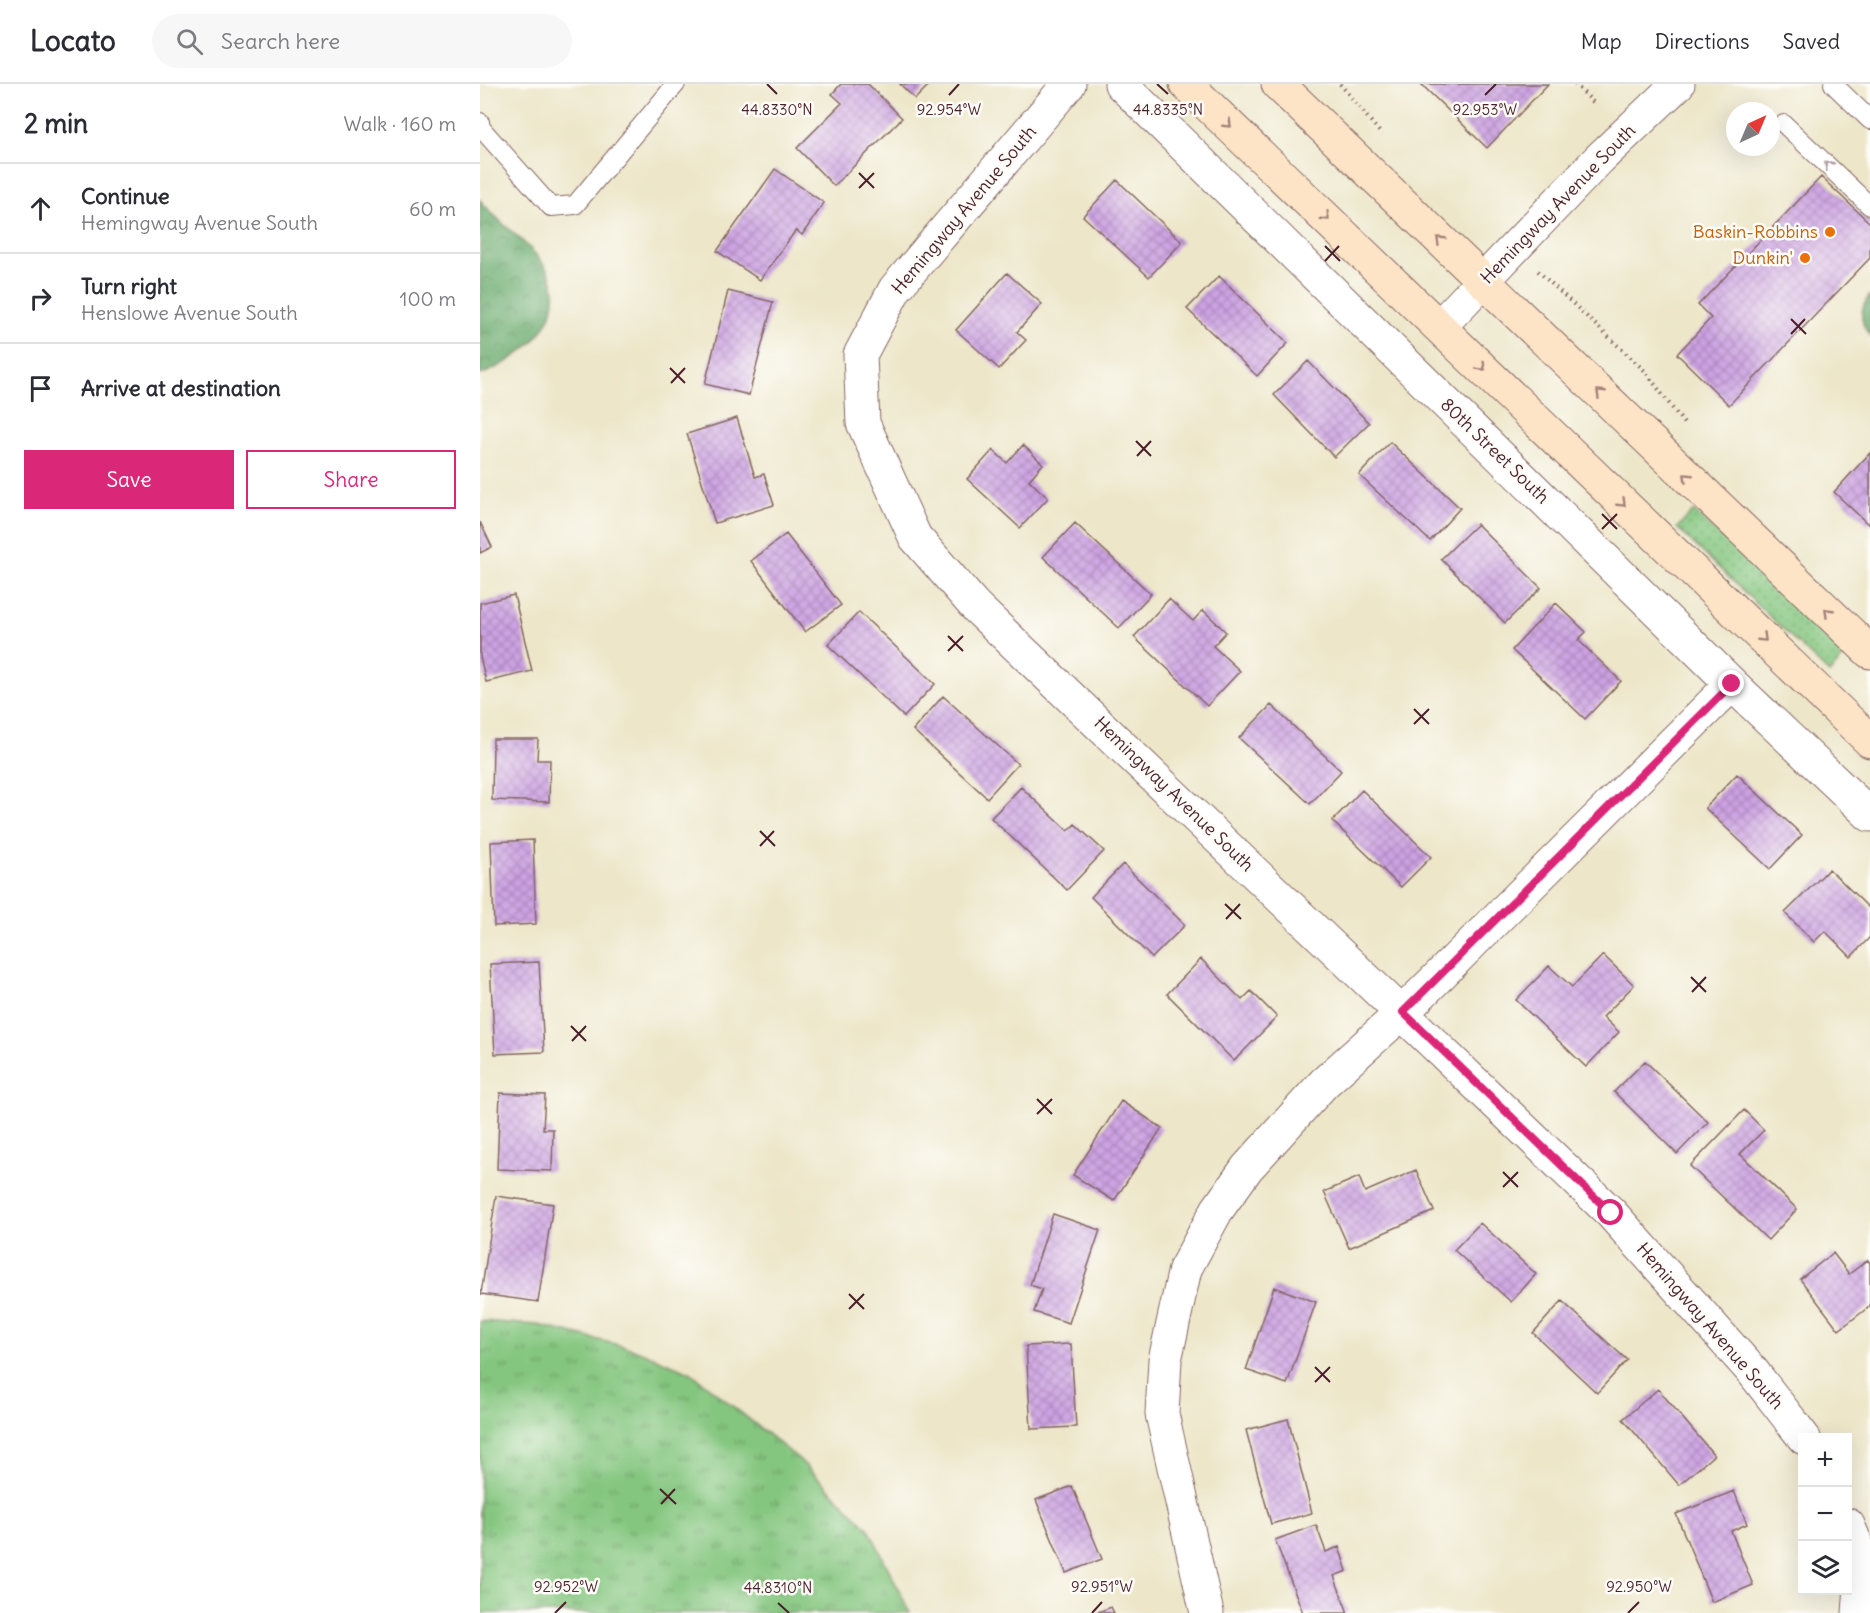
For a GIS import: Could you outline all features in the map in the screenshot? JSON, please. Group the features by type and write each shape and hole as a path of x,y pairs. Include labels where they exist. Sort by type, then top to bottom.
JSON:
{"main road":[{"path":"1186,84 1870,741"},
{"path":"1278,84 1870,652"}],"street":[{"name":"Hemingway Avenue South","path":"1069,84 895,289 860,355 863,423 915,537 975,606 1611,1213 1754,1372 1801,1433"},
{"name":"80th Street South","path":"1121,84 1732,684 1870,815"},
{"name":"Hemingway Avenue South","path":"1440,327 1599,159 1678,84"},
{"path":"1207,1613 1161,1414 1166,1360 1185,1269 1217,1210 1246,1168 1324,1083 1403,1012 1732,684"},
{"path":"1852,1532 1867,1559 1859,1613"}],"lane":[{"path":"480,122 482,128 551,207 575,205 676,84"},
{"path":"1833,84 1870,120"},
{"path":"1784,123 1870,206"}],"path":[{"path":"1575,84 1593,102"},
{"path":"1545,276 1645,371 1686,427"}],"green space":[{"path":"480,200 536,256 547,271 554,287 553,305 545,326 533,342 498,367 480,375"},
{"path":"1870,295 1870,336 1862,321 1862,310"},
{"path":"1694,511 1845,656 1829,673 1677,528"},
{"path":"480,1321 538,1325 631,1348 690,1372 800,1460 869,1529 910,1613 480,1613"}],"building":[{"path":"841,84 868,84 902,118 834,186 797,148 842,103 832,94"},
{"path":"900,84 930,84 915,99"},
{"path":"1421,84 1548,84 1487,148"},
{"path":"775,169 824,203 802,235 796,230 760,280 717,251"},
{"path":"1821,177 1870,223 1870,258 1729,405 1677,354 1711,318 1698,305"},
{"path":"1117,180 1182,242 1149,277 1083,216"},
{"path":"1007,273 1042,304 1017,332 1026,340 999,369 956,330"},
{"path":"1219,276 1288,343 1257,376 1187,309"},
{"path":"728,291 773,302 749,395 705,384"},
{"path":"1308,361 1369,423 1334,457 1274,395"},
{"path":"737,418 755,477 764,474 774,505 715,523 687,434"},
{"path":"1390,442 1460,508 1430,541 1359,475"},
{"path":"1023,445 1043,464 1029,480 1048,498 1020,528 967,479 993,450 1007,463"},
{"path":"1870,453 1870,526 1834,492"},
{"path":"480,522 492,547 480,553"},
{"path":"1075,523 1151,594 1119,628 1043,557"},
{"path":"1477,524 1541,588 1505,623 1441,559"},
{"path":"786,534 841,605 805,632 751,561"},
{"path":"514,595 532,671 486,682 480,656 480,603"},
{"path":"1169,599 1193,621 1203,610 1226,632 1213,646 1240,671 1207,706 1134,637"},
{"path":"1556,603 1586,632 1578,640 1621,681 1585,719 1512,650"},
{"path":"859,612 935,684 904,717 828,645"},
{"path":"943,696 1018,764 987,798 913,730"},
{"path":"1271,705 1341,771 1310,804 1239,738"},
{"path":"493,739 538,739 537,760 550,760 549,802 492,800"},
{"path":"1737,774 1802,835 1770,869 1705,808"},
{"path":"1021,787 1068,831 1075,824 1104,851 1067,890 991,818"},
{"path":"1362,790 1431,857 1401,887 1332,821"},
{"path":"533,840 536,924 494,926 491,842"},
{"path":"1123,864 1185,925 1152,958 1091,897"},
{"path":"1829,869 1870,909 1870,937 1851,957 1825,931 1814,942 1785,913"},
{"path":"1603,955 1634,985 1603,1017 1619,1032 1586,1067 1516,1000 1549,966 1572,987"},
{"path":"1201,959 1242,1000 1251,991 1277,1017 1234,1061 1167,994"},
{"path":"539,962 544,1052 495,1054 490,964"},
{"path":"1645,1061 1708,1122 1677,1154 1614,1092"},
{"path":"500,1093 545,1095 543,1129 553,1129 552,1171 497,1169"},
{"path":"1121,1101 1162,1128 1114,1201 1073,1175"},
{"path":"1744,1110 1764,1130 1740,1154 1797,1209 1768,1240 1690,1166"},
{"path":"1416,1170 1434,1211 1349,1248 1324,1192 1359,1177 1365,1192"},
{"path":"496,1196 553,1204 538,1302 481,1294"},
{"path":"1053,1214 1100,1230 1069,1323 1034,1312 1042,1289 1030,1285"},
{"path":"1480,1223 1536,1274 1511,1302 1454,1250"},
{"path":"1833,1253 1849,1274 1868,1260 1870,1263 1870,1306 1839,1330 1800,1279"},
{"path":"1274,1287 1316,1302 1287,1384 1246,1370"},
{"path":"1562,1301 1627,1360 1597,1393 1533,1333"},
{"path":"1071,1344 1076,1427 1031,1429 1026,1346"},
{"path":"1658,1389 1714,1455 1679,1485 1623,1419"},
{"path":"1288,1419 1312,1513 1271,1524 1246,1430"},
{"path":"1072,1486 1102,1559 1066,1573 1036,1500"},
{"path":"1734,1491 1747,1524 1731,1531 1753,1585 1712,1602 1676,1514"},
{"path":"1316,1525 1326,1552 1339,1547 1347,1571 1334,1576 1348,1613 1303,1613 1275,1540"},
{"path":"1111,1607 1114,1613 1096,1613"}],"place":[{"name":"Baskin-Robbins","path":"1830,232"},
{"name":"Dunkin'","path":"1805,258"}],"route":[{"path":"1611,1213 1403,1012 1732,684"}]}
